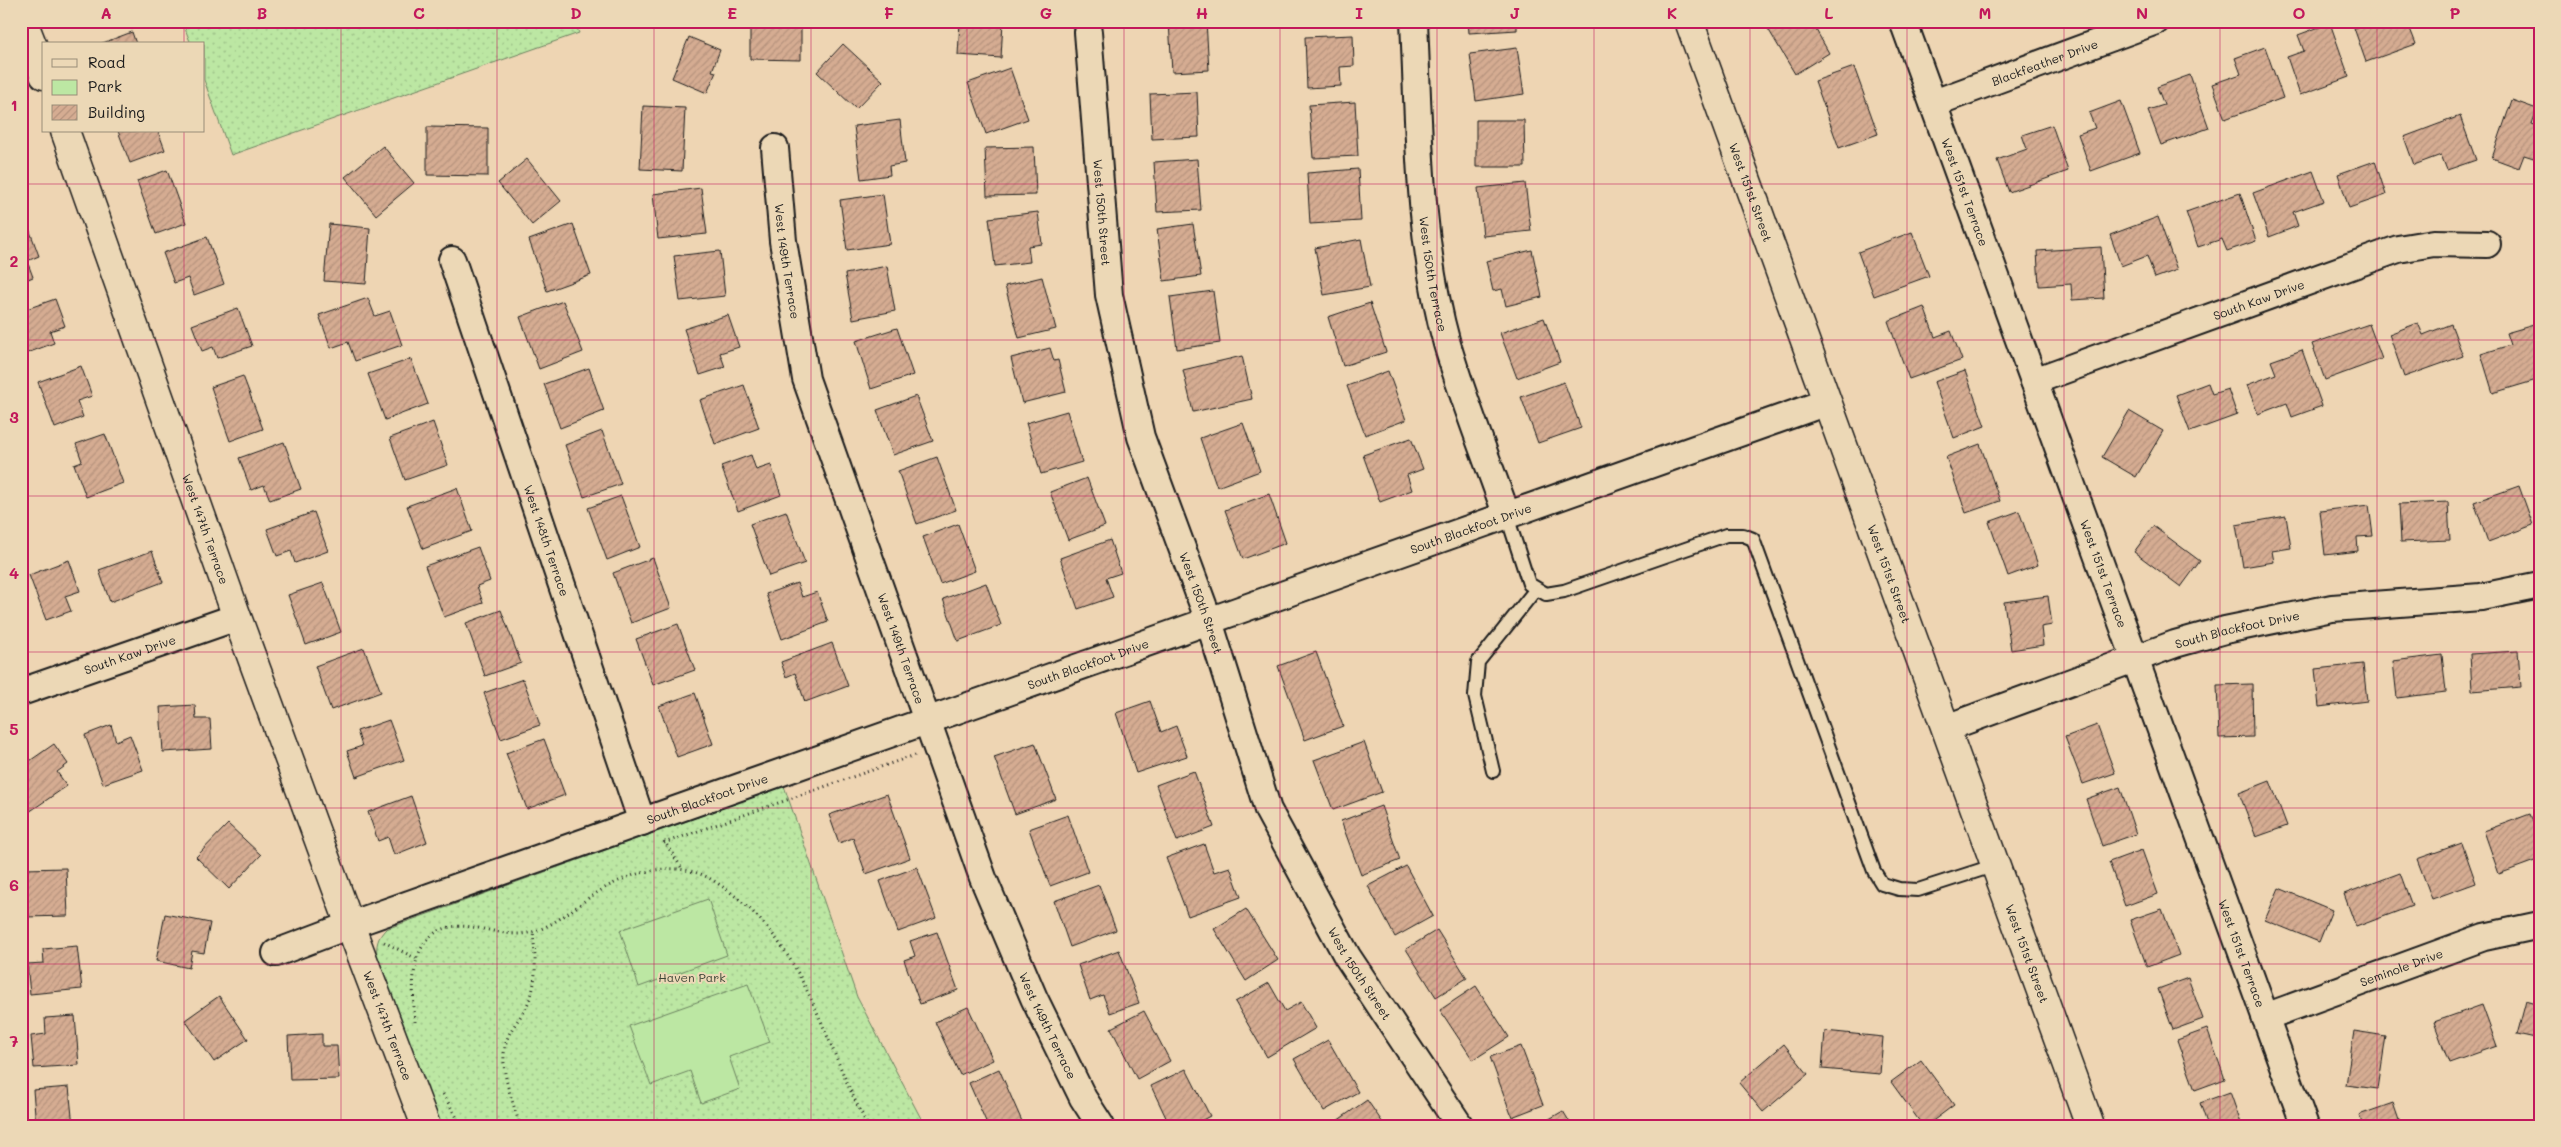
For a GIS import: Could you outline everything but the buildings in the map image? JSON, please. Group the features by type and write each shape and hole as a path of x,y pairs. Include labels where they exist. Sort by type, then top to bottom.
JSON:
{"main road":[{"path":"23,21 42,70"},
{"name":"West 151st Street","path":"1689,21 2090,1126"},
{"name":"West 147th Terrace","path":"65,132 237,617 426,1126"}],"street":[{"name":"West 150th Terrace","path":"1414,21 1422,196 1433,275 1447,344 1507,516"},
{"name":"West 151st Terrace","path":"1903,21 2305,1126"},
{"name":"Blackfeather Drive","path":"1934,103 2156,21"},
{"name":"West 150th Street","path":"1088,32 1109,295 1141,437 1209,621 1268,810 1348,956 1460,1126"},
{"name":"West 149th Terrace","path":"774,148 783,241 806,379 984,878 1034,998 1083,1098 1101,1126"},
{"name":"South Kaw Drive","path":"2034,380 2398,249 2434,243 2487,244"},
{"name":"West 148th Terrace","path":"452,260 648,820"},
{"name":"South Blackfoot Drive","path":"350,925 648,820 931,732 1209,621 1827,402"},
{"name":"South Blackfoot Drive","path":"1946,728 2136,659 2225,630 2301,613 2481,597 2540,585"},
{"name":"South Kaw Drive","path":"21,692 237,617"},
{"path":"276,953 350,925"},
{"name":"Seminole Drive","path":"2265,1017 2484,937 2540,925"}],"lane":[{"path":"1507,516 1529,584 1546,594 1564,591 1726,535 1743,535 1753,539 1874,871 1882,884 1899,889 1918,890 1996,864"},
{"path":"1493,771 1475,696 1478,662 1536,589"}],"path":[{"path":"664,843 906,759 931,732"},
{"path":"648,820 681,868"},
{"path":"416,1031 413,989 417,959 435,933 456,927 509,932 533,932 542,929 603,889 617,882 656,869 681,868 712,879 743,902 779,939 799,972 868,1126"},
{"path":"520,1126 505,1073 504,1048 510,1029 526,1007 534,986 533,932"},
{"path":"438,1087 462,1126"}],"green space":[{"path":"182,21 574,21 579,33 231,155 205,83 205,42 190,42"},
{"name":"Haven Park","path":"784,786 857,997 925,1126 438,1126 377,957 378,942 386,929"},
{"path":"708,899 727,955 639,987 620,930"},
{"path":"748,984 770,1042 729,1057 740,1089 701,1103 690,1071 651,1085 629,1026"}]}
